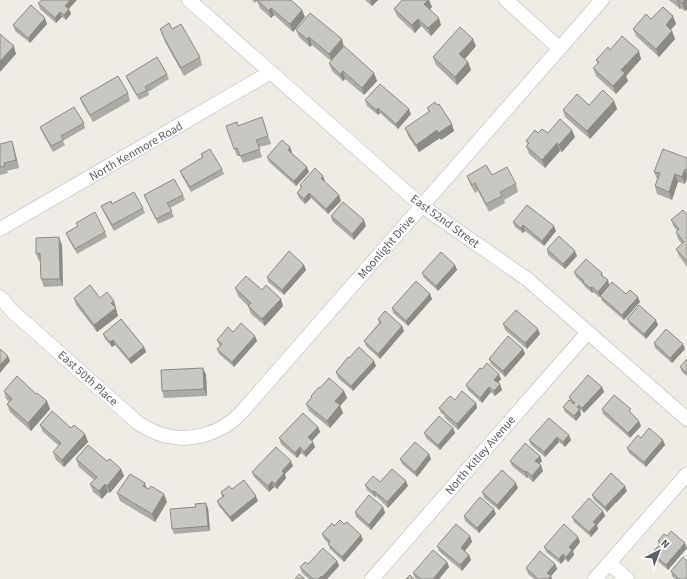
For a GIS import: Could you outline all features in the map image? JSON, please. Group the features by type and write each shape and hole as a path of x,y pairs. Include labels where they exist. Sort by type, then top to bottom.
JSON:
{"street":[{"name":"East 52nd Street","path":"190,0 422,206 527,279 687,419"},
{"path":"506,0 559,48"},
{"name":"Moonlight Drive","path":"189,437 216,431 226,426 239,415 602,0"},
{"name":"North Kenmore Road","path":"0,229 271,72"},
{"name":"East 50th Place","path":"0,297 11,310 138,423 165,436 182,438 189,437"},
{"name":"North Kitley Avenue","path":"372,579 588,332"},
{"path":"594,579 687,474"},
{"path":"608,563 627,579"}],"building":[{"path":"42,0 70,0 65,6 69,9 64,15 60,12 55,18 38,3"},
{"path":"257,0 291,0 302,10 290,24 271,8 269,11"},
{"path":"402,0 428,0 424,4 439,18 428,28 418,19 412,25 394,9"},
{"path":"678,0 685,0 682,3"},
{"path":"31,5 45,18 28,38 13,25"},
{"path":"663,7 673,16 666,25 672,31 656,49 633,29 646,14 651,19"},
{"path":"310,13 342,39 329,54 309,37 307,39 296,30"},
{"path":"169,23 172,29 181,24 200,57 181,68 160,29"},
{"path":"460,27 473,39 459,54 468,62 455,77 433,57"},
{"path":"0,34 14,46 0,61"},
{"path":"622,36 639,51 621,70 625,73 613,86 593,68 599,62 596,60 608,47 610,50"},
{"path":"344,46 374,73 362,88 343,71 340,74 329,63"},
{"path":"157,57 167,74 145,87 147,90 137,95 126,76"},
{"path":"118,76 128,93 90,115 80,98"},
{"path":"380,84 409,109 396,124 378,108 376,110 365,100"},
{"path":"603,90 614,101 587,131 563,110 577,94 589,105"},
{"path":"435,102 437,105 439,104 452,124 438,133 437,130 416,145 405,128 430,111 427,108"},
{"path":"74,107 84,123 61,136 63,140 51,146 40,127"},
{"path":"262,117 268,136 256,140 260,149 240,156 237,148 234,149 226,126 237,122 238,126"},
{"path":"560,119 572,130 559,145 557,143 542,160 526,146 529,143 526,141 535,130 538,133 542,129 548,133"},
{"path":"282,140 290,147 288,150 307,167 294,181 267,157"},
{"path":"12,141 16,160 4,163 5,166 0,167 0,144"},
{"path":"210,149 222,169 190,187 180,171 203,157 201,154"},
{"path":"663,149 687,158 686,170 685,169 682,177 675,174 669,192 655,186 660,173 654,172"},
{"path":"486,165 492,175 507,167 516,184 500,192 502,196 486,204 475,183 472,185 467,176"},
{"path":"315,168 323,176 321,178 339,195 326,209 309,193 304,199 297,193 302,187 300,185"},
{"path":"174,179 183,195 167,203 172,211 156,219 144,195"},
{"path":"134,192 143,208 112,225 101,206 111,201 112,204"},
{"path":"343,202 364,220 352,234 331,216"},
{"path":"527,205 554,226 542,241 523,225 521,228 513,222"},
{"path":"683,210 687,215 686,260 676,249 684,242 676,232 679,229 671,220"},
{"path":"95,212 105,232 75,249 66,233 78,226 76,223"},
{"path":"559,236 575,251 563,264 547,249"},
{"path":"59,237 60,279 41,279 40,253 36,254 36,238"},
{"path":"289,251 304,265 282,290 267,277"},
{"path":"441,252 455,265 436,286 422,273"},
{"path":"586,259 602,273 601,275 608,280 598,292 592,287 590,288 574,272"},
{"path":"246,276 262,290 266,285 281,299 262,319 248,306 251,303 235,288"},
{"path":"416,281 430,294 406,321 392,308"},
{"path":"612,282 626,294 630,290 638,297 622,315 600,296"},
{"path":"90,285 100,298 107,292 114,301 111,303 116,308 94,325 74,298"},
{"path":"639,305 656,320 644,334 627,319"},
{"path":"516,310 538,329 525,343 503,324"},
{"path":"385,311 402,326 378,354 364,341 381,322 378,319"},
{"path":"121,319 144,347 129,359 113,340 110,342 103,334"},
{"path":"241,323 255,336 232,362 217,349 222,344 217,340 228,327 233,332"},
{"path":"666,329 683,344 670,358 654,343"},
{"path":"508,336 523,349 503,371 489,359"},
{"path":"359,347 374,361 351,386 336,372 348,357 349,358"},
{"path":"0,349 8,356 0,365"},
{"path":"687,359 687,373 680,367"},
{"path":"487,363 499,374 494,380 500,384 494,391 489,387 480,398 466,385 480,368 482,369"},
{"path":"203,368 204,389 162,391 161,370"},
{"path":"588,375 602,387 582,408 579,405 577,407 580,409 574,416 563,407 569,400 574,404 575,403 569,397"},
{"path":"17,376 36,394 37,393 47,401 28,423 7,404 12,399 4,391"},
{"path":"329,378 344,391 335,401 340,405 327,421 306,404 312,397 311,396"},
{"path":"462,391 476,403 457,424 439,408 450,396 455,400"},
{"path":"614,395 631,409 629,411 639,421 628,433 602,409"},
{"path":"52,411 71,428 74,425 85,434 62,460 53,452 61,443 40,425"},
{"path":"303,413 318,427 308,437 313,442 304,452 300,447 295,453 279,438"},
{"path":"439,416 453,428 438,445 424,433"},
{"path":"549,418 569,435 563,442 557,437 544,452 529,440"},
{"path":"649,428 663,440 644,462 627,448 638,435 641,438"},
{"path":"415,442 429,454 415,472 400,459"},
{"path":"525,443 540,456 535,461 541,465 532,476 510,461"},
{"path":"88,445 107,461 110,459 121,469 107,486 105,484 99,491 90,484 97,477 76,459"},
{"path":"276,447 291,461 282,471 284,473 275,484 272,481 268,486 252,472"},
{"path":"392,469 406,481 387,502 365,485 373,476 380,482"},
{"path":"502,470 516,483 497,505 482,492"},
{"path":"611,473 625,486 605,507 592,495"},
{"path":"130,474 145,483 143,486 149,489 151,486 164,494 152,514 117,493"},
{"path":"244,480 256,496 230,517 217,501 224,496 221,492 229,486 232,489"},
{"path":"369,495 383,507 369,525 355,512"},
{"path":"480,497 494,509 477,528 464,516"},
{"path":"589,498 603,511 593,522 596,524 589,532 572,517"},
{"path":"206,503 208,526 172,529 170,509 196,507 195,504"},
{"path":"340,520 344,524 347,522 361,535 342,557 328,544 330,541 322,534 332,523 334,526"},
{"path":"456,524 470,536 461,548 469,555 460,565 437,546"},
{"path":"564,524 578,537 569,547 572,550 566,557 563,554 559,559 544,547"},
{"path":"671,531 685,543 666,565 652,553 661,543 658,541 664,534 667,536"},
{"path":"323,548 337,561 322,577 313,579 300,567 305,562 308,564"},
{"path":"433,550 447,562 433,579 421,579 413,573"},
{"path":"540,551 555,564 547,573 551,576 548,579 538,579 526,568"},
{"path":"683,557 687,561 687,579 679,579 671,571"},
{"path":"299,574 305,579 295,579"},
{"path":"410,575 414,579 406,579"}]}
